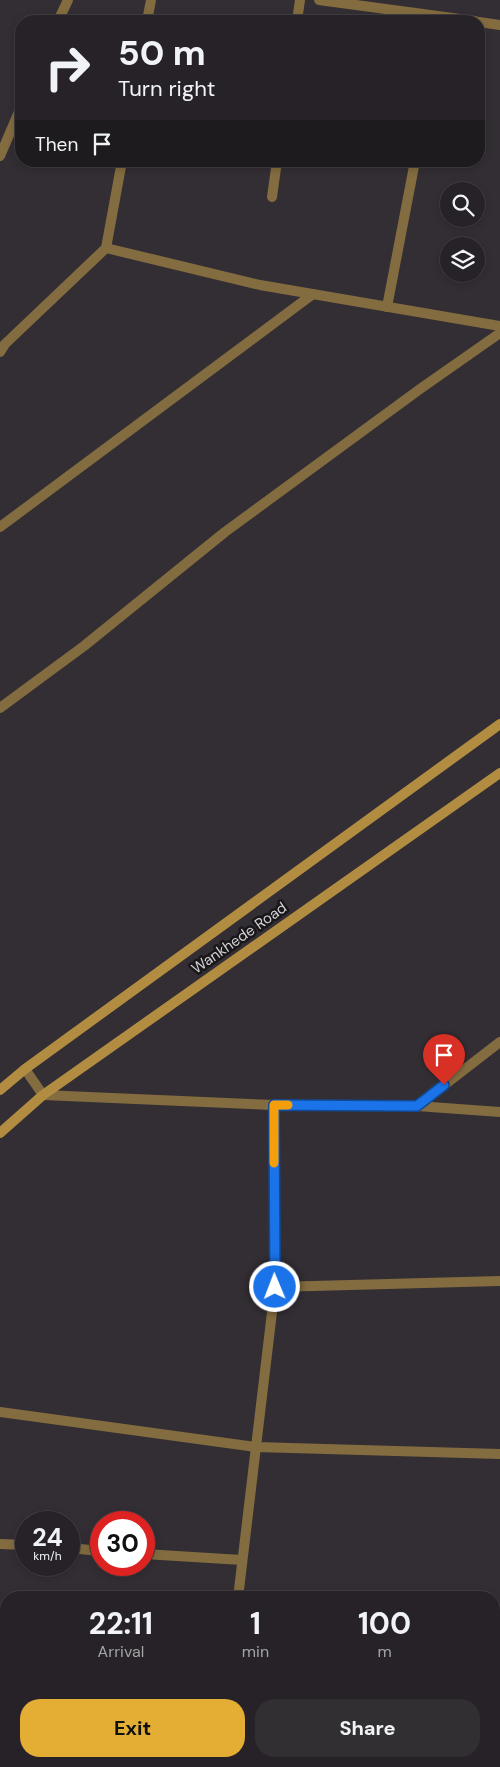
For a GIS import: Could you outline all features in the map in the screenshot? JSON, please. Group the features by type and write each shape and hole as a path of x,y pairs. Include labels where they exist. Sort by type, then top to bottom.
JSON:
{"main road":[{"name":"Wankhede Road","path":"0,1090 26,1069 500,724"},
{"name":"Wankhede Road","path":"0,1133 43,1095 500,773"}],"street":[{"path":"61,15 68,0"},
{"path":"148,15 151,0"},
{"path":"298,15 300,0"},
{"path":"320,0 416,15"},
{"path":"485,23 500,25"},
{"path":"0,156 15,121"},
{"path":"0,352 5,344 106,248 121,167"},
{"path":"272,197 276,167"},
{"path":"387,307 414,167"},
{"path":"106,248 260,285 500,326"},
{"path":"0,527 313,294"},
{"path":"0,708 84,646 225,532 420,389 500,333"},
{"path":"417,1106 500,1042"},
{"path":"26,1069 43,1095 274,1105 417,1106 500,1112"},
{"path":"239,1591 275,1287 274,1105"},
{"path":"275,1287 500,1281"},
{"path":"0,1412 256,1448 500,1454"},
{"path":"0,1544 15,1545"},
{"path":"155,1555 242,1560"}],"slow traffic":[{"path":"274,1163 274,1105 288,1105"}],"route":[{"path":"275,1287 274,1105 417,1106 444,1085"}]}
